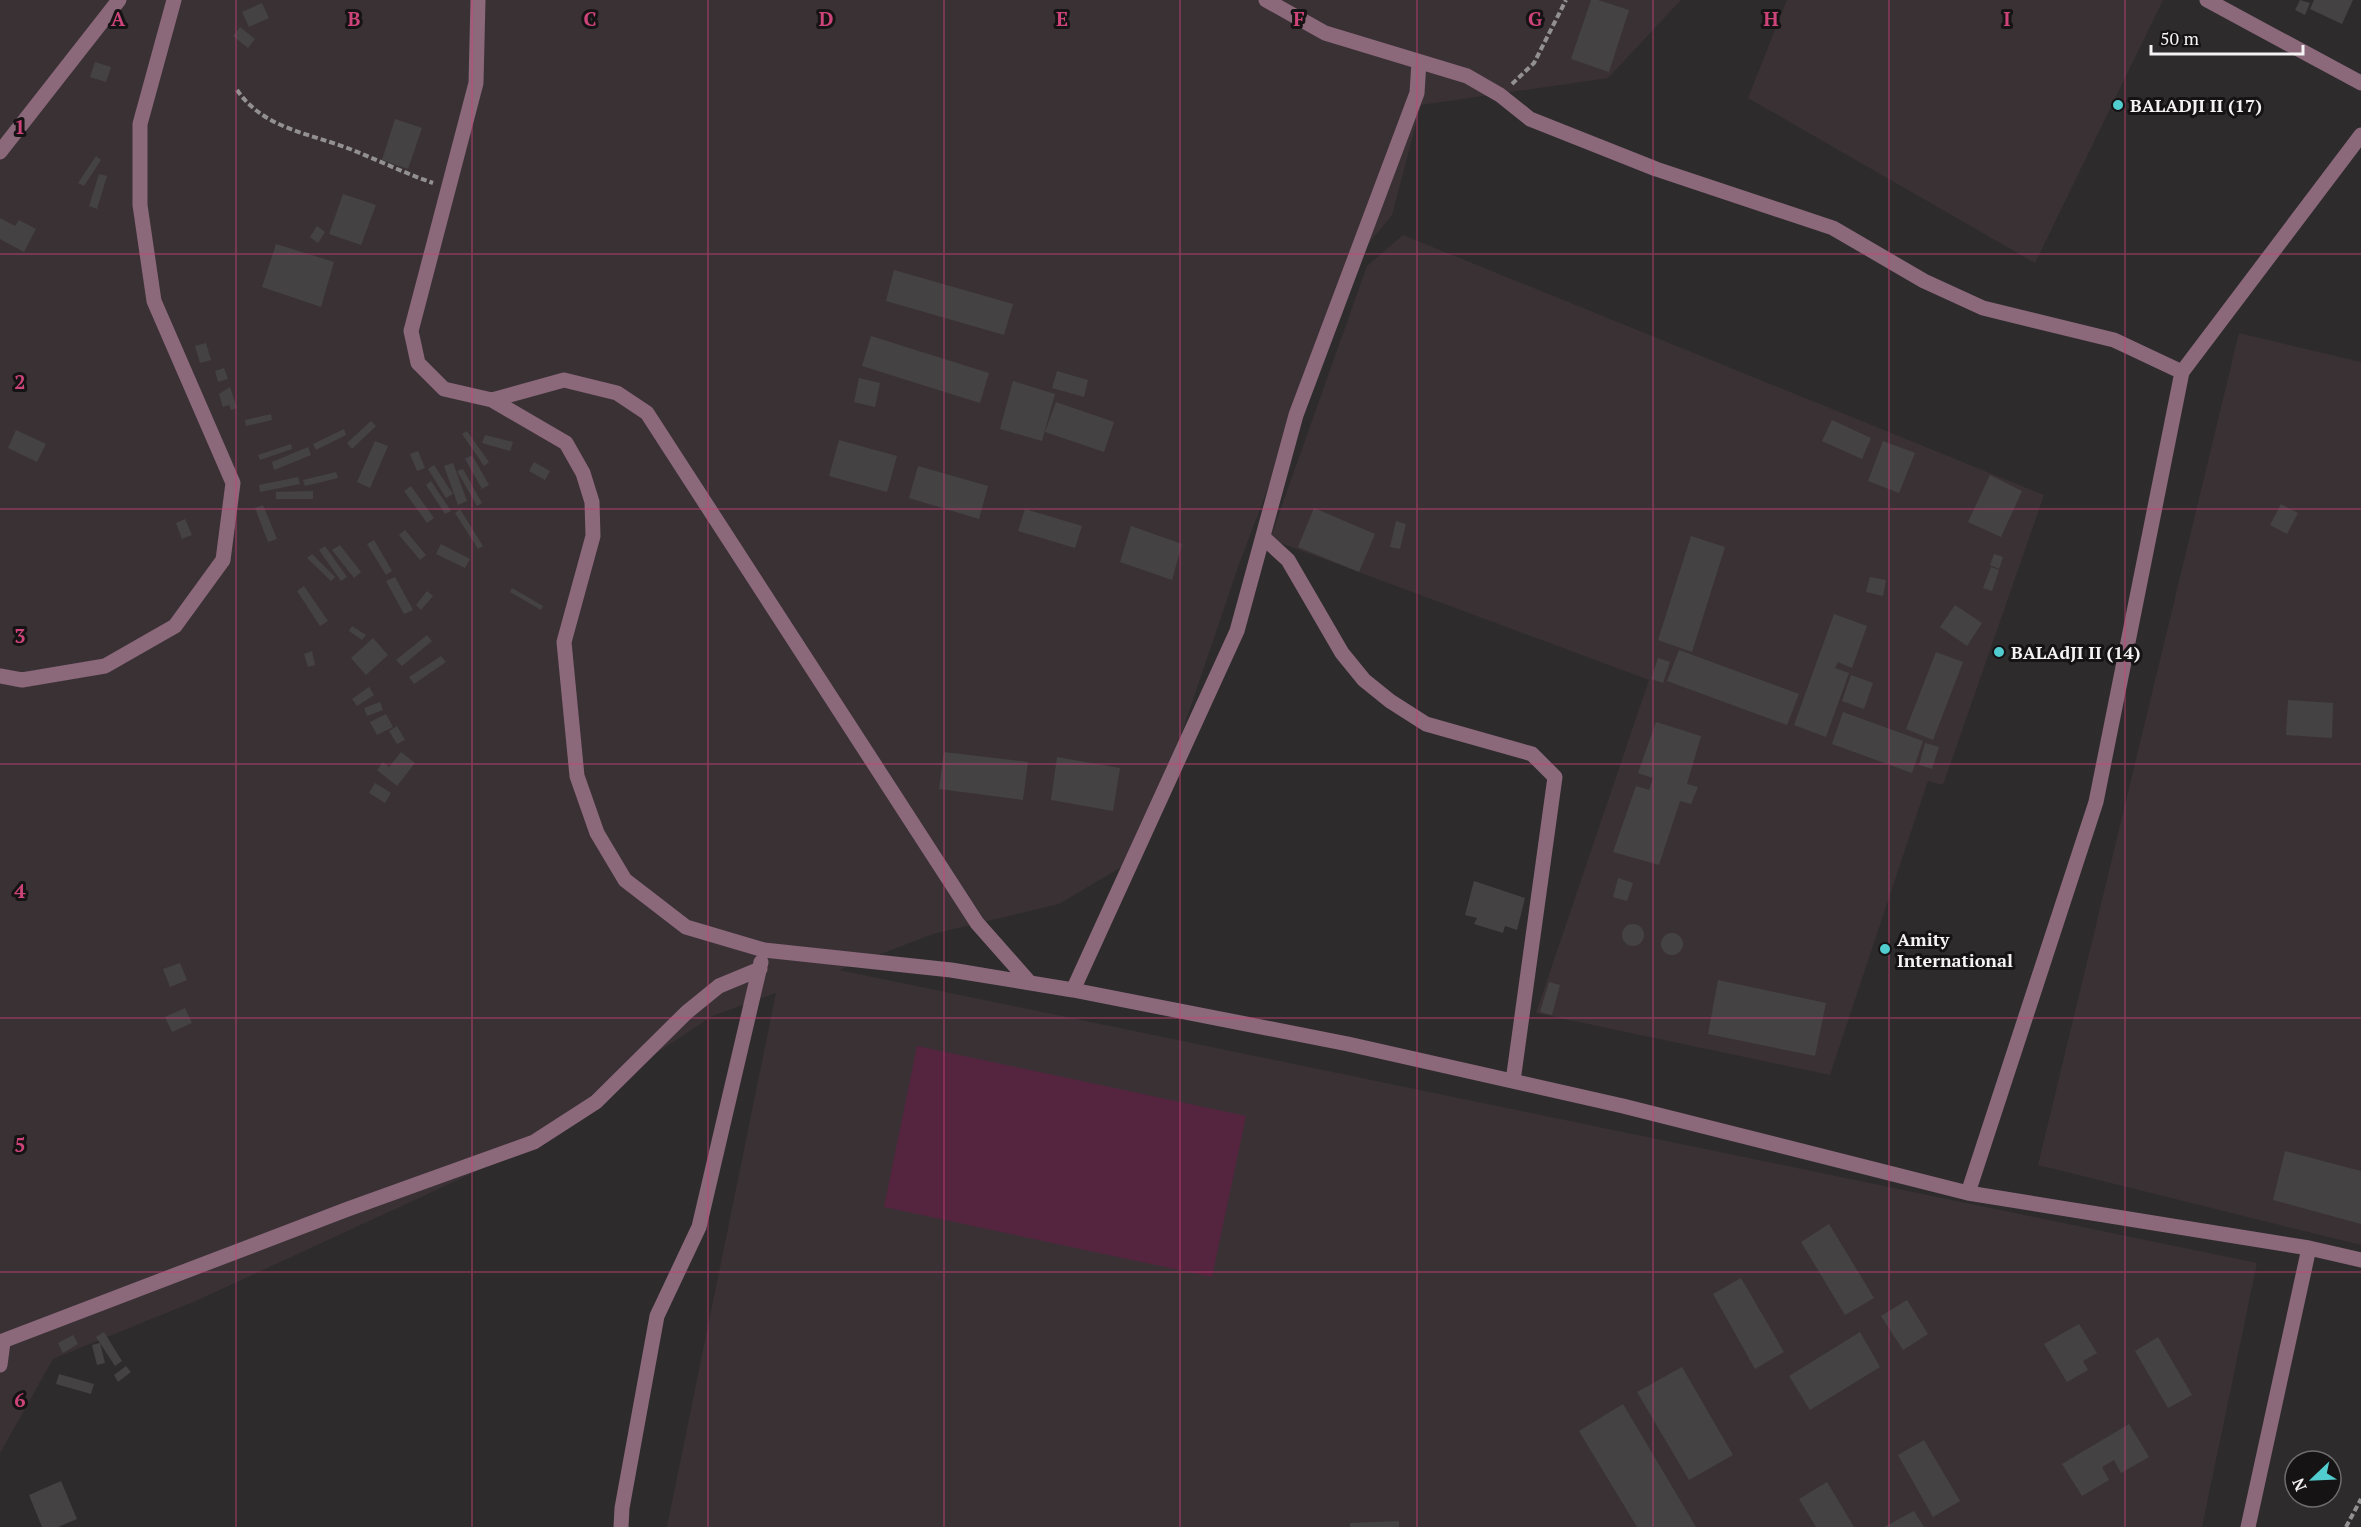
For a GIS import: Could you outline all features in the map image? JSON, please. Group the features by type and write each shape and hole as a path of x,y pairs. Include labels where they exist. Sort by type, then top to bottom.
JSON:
{"street":[{"path":"0,152 119,0"},
{"path":"0,676 21,680 105,666 175,626 223,560 233,483 154,301 140,206 140,124 174,0"},
{"path":"478,0 476,83 411,331 418,363 444,389 492,400 566,443 583,473 592,502 593,536 564,642 577,776 597,833 625,880 686,927 764,950 951,970 1073,990 1348,1044 1623,1106 1968,1193 2309,1248 2361,1260"},
{"path":"1266,0 1325,33 1467,76 1500,95 1530,119 1562,132 1656,169 1833,228 1924,281 1983,308 2114,340 2182,372"},
{"path":"2207,0 2361,83"},
{"path":"1073,990 1237,631 1296,416 1417,93 1419,62"},
{"path":"1968,1193 2096,802 2182,372 2361,135"},
{"path":"492,400 564,380 616,393 647,413 977,923 1030,983"},
{"path":"1263,537 1288,560 1342,654 1364,680 1390,701 1426,724 1532,754 1555,777 1514,1081"},
{"path":"621,1527 622,1508 657,1316 699,1227 764,950"},
{"path":"0,1365 1,1342 348,1209 534,1142 596,1102 687,1012 719,986 760,969"},
{"path":"2248,1527 2309,1248"}],"path":[{"path":"1500,95 1534,63 1566,0"},
{"path":"237,90 244,100 263,117 296,132 350,149 394,170 448,188"},
{"path":"2346,1527 2361,1499"}],"shaded area":[{"path":"0,0 1681,0 1608,78 1421,105 1392,215 1345,272 1300,404 1238,567 1140,856 1059,904 933,934 839,970 2257,1263 2202,1527 667,1527 776,993 712,1016 486,1167 198,1300 53,1359 0,1453"},
{"path":"1787,0 2163,0 2035,263 1748,98"},
{"path":"1403,235 2044,495 1943,785 1928,781 1830,1075 1536,1013 1649,680 1270,539 1367,266"},
{"path":"2239,333 2361,362 2361,1245 2038,1165"},
{"path":"917,1046 1246,1116 1212,1277 884,1207"}],"building":[{"path":"1591,0 1629,10 1609,72 1571,59"},
{"path":"2300,0 2310,3 2305,15 2295,10"},
{"path":"2314,0 2353,0 2342,24 2310,9"},
{"path":"262,3 269,18 249,27 242,12"},
{"path":"240,27 255,39 248,48 233,36"},
{"path":"95,62 111,67 106,82 90,77"},
{"path":"395,119 422,128 408,169 382,160"},
{"path":"96,156 101,160 84,186 78,183"},
{"path":"99,174 107,176 97,209 89,206"},
{"path":"343,194 376,205 361,245 329,234"},
{"path":"0,218 15,226 19,220 36,229 24,252 0,239"},
{"path":"317,226 325,232 318,243 310,237"},
{"path":"276,244 334,262 321,307 262,287"},
{"path":"894,270 1013,304 1004,335 886,301"},
{"path":"871,336 989,373 980,403 862,366"},
{"path":"206,343 211,360 200,363 195,346"},
{"path":"224,368 228,379 218,382 215,371"},
{"path":"1057,371 1088,380 1084,397 1052,388"},
{"path":"859,378 880,383 875,407 854,402"},
{"path":"1013,381 1055,394 1042,441 1000,429"},
{"path":"230,387 237,408 231,410 229,405 223,407 219,394"},
{"path":"1056,402 1114,422 1104,452 1045,432"},
{"path":"271,414 272,420 246,426 245,420"},
{"path":"1832,420 1871,438 1862,459 1822,441"},
{"path":"371,421 376,426 352,449 347,443"},
{"path":"344,429 346,435 316,450 313,444"},
{"path":"16,430 46,444 37,462 8,448"},
{"path":"467,431 489,462 484,466 462,434"},
{"path":"485,435 513,442 510,451 482,443"},
{"path":"839,440 897,456 887,492 829,476"},
{"path":"375,441 388,446 370,488 357,482"},
{"path":"1883,441 1915,453 1899,493 1868,481"},
{"path":"291,444 292,449 260,460 258,455"},
{"path":"308,447 311,455 274,470 272,462"},
{"path":"418,451 425,468 417,471 410,454"},
{"path":"472,455 489,485 482,489 465,459"},
{"path":"534,462 550,471 545,480 529,471"},
{"path":"453,463 467,501 458,505 444,466"},
{"path":"434,465 453,494 446,498 428,469"},
{"path":"918,466 988,486 979,519 909,498"},
{"path":"463,469 482,503 477,506 457,471"},
{"path":"336,472 338,478 305,486 303,480"},
{"path":"1990,475 2022,491 2001,537 1968,522"},
{"path":"298,477 300,484 260,492 259,485"},
{"path":"431,481 451,511 445,514 426,485"},
{"path":"411,486 434,518 427,523 404,491"},
{"path":"313,491 313,499 276,499 276,492"},
{"path":"2281,504 2298,513 2287,534 2270,525"},
{"path":"263,505 277,539 268,542 255,508"},
{"path":"1314,508 1375,534 1359,572 1298,547"},
{"path":"460,509 483,546 478,549 455,513"},
{"path":"1025,509 1082,526 1075,548 1018,531"},
{"path":"185,519 192,535 182,539 176,523"},
{"path":"1396,521 1406,524 1400,549 1390,547"},
{"path":"1131,526 1182,544 1172,580 1120,562"},
{"path":"405,530 426,555 420,560 399,535"},
{"path":"1691,536 1725,547 1692,652 1658,640"},
{"path":"374,540 392,571 386,575 367,544"},
{"path":"441,544 470,559 465,568 436,554"},
{"path":"340,545 361,572 354,578 332,550"},
{"path":"325,546 347,577 341,581 319,550"},
{"path":"312,554 335,577 331,581 307,558"},
{"path":"1994,554 2003,557 1999,569 1990,565"},
{"path":"1991,567 1999,570 1992,591 1983,588"},
{"path":"395,577 413,610 404,614 386,581"},
{"path":"1870,577 1886,580 1883,596 1866,592"},
{"path":"304,586 328,621 320,626 297,591"},
{"path":"512,588 543,606 541,610 510,592"},
{"path":"427,591 433,596 421,610 416,605"},
{"path":"1955,605 1982,623 1967,646 1940,627"},
{"path":"1834,614 1867,626 1852,668 1838,662 1835,668 1849,673 1826,737 1794,725"},
{"path":"352,626 366,635 362,640 349,631"},
{"path":"427,635 432,641 402,666 396,660"},
{"path":"373,638 388,655 366,675 351,658"},
{"path":"1679,650 1799,694 1787,725 1667,681"},
{"path":"312,651 315,665 308,667 304,654"},
{"path":"1936,652 1963,662 1933,740 1906,729"},
{"path":"441,656 446,662 414,684 409,677"},
{"path":"1658,658 1670,662 1663,683 1651,679"},
{"path":"1851,675 1873,683 1864,709 1842,701"},
{"path":"369,687 374,695 357,706 352,699"},
{"path":"2288,700 2333,703 2332,738 2286,735"},
{"path":"380,702 383,710 367,716 364,708"},
{"path":"1843,712 1923,741 1912,773 1832,744"},
{"path":"386,714 393,727 377,735 370,722"},
{"path":"1656,722 1701,736 1687,784 1698,787 1691,804 1680,801 1659,865 1613,852 1636,786 1649,790 1653,778 1638,773"},
{"path":"397,726 405,740 397,744 389,731"},
{"path":"1925,743 1939,747 1932,769 1919,765"},
{"path":"401,752 415,763 397,786 377,770 383,762 389,767"},
{"path":"944,752 1028,762 1023,800 939,789"},
{"path":"1057,757 1120,768 1113,811 1051,800"},
{"path":"375,783 391,793 385,803 369,793"},
{"path":"1618,878 1633,883 1627,901 1613,897"},
{"path":"1474,881 1525,898 1517,930 1505,926 1503,933 1474,924 1477,918 1465,915"},
{"path":"1633,924 1641,927 1644,935 1641,943 1633,946 1625,943 1622,935 1625,927"},
{"path":"1672,933 1680,936 1683,944 1680,952 1672,955 1664,952 1661,944 1664,936"},
{"path":"180,963 187,980 170,987 163,969"},
{"path":"1718,980 1826,1003 1815,1056 1708,1034"},
{"path":"1549,982 1560,985 1552,1015 1540,1012"},
{"path":"185,1008 192,1023 172,1032 165,1017"},
{"path":"2285,1151 2361,1171 2361,1224 2273,1200"},
{"path":"1829,1224 1874,1298 1845,1315 1801,1242"},
{"path":"1741,1278 1784,1352 1755,1369 1713,1294"},
{"path":"1907,1300 1928,1334 1903,1350 1881,1316"},
{"path":"2079,1324 2097,1353 2083,1361 2088,1370 2067,1382 2044,1344"},
{"path":"104,1332 122,1361 115,1366 96,1337"},
{"path":"1860,1332 1880,1367 1810,1410 1789,1376"},
{"path":"73,1335 78,1344 63,1353 58,1343"},
{"path":"2158,1337 2192,1395 2168,1408 2135,1351"},
{"path":"100,1343 105,1363 97,1365 92,1345"},
{"path":"126,1366 131,1372 118,1382 114,1375"},
{"path":"1682,1367 1733,1455 1689,1480 1637,1392"},
{"path":"59,1374 94,1384 91,1394 56,1384"},
{"path":"1623,1404 1696,1527 1637,1527 1579,1431"},
{"path":"2129,1424 2149,1457 2121,1473 2114,1460 2102,1467 2109,1480 2082,1496 2062,1464"},
{"path":"1924,1440 1960,1501 1933,1517 1898,1455"},
{"path":"61,1481 77,1519 58,1527 42,1527 29,1495"},
{"path":"1827,1482 1854,1527 1816,1527 1799,1499"},
{"path":"1914,1511 1924,1527 1884,1527"},
{"path":"1399,1521 1399,1527 1350,1527 1350,1523"}],"place":[{"name":"BALADJI II (17)","path":"2118,105"},
{"name":"BALAdJI II (14)","path":"1999,652"},
{"name":"Amity International","path":"1885,949"}]}
